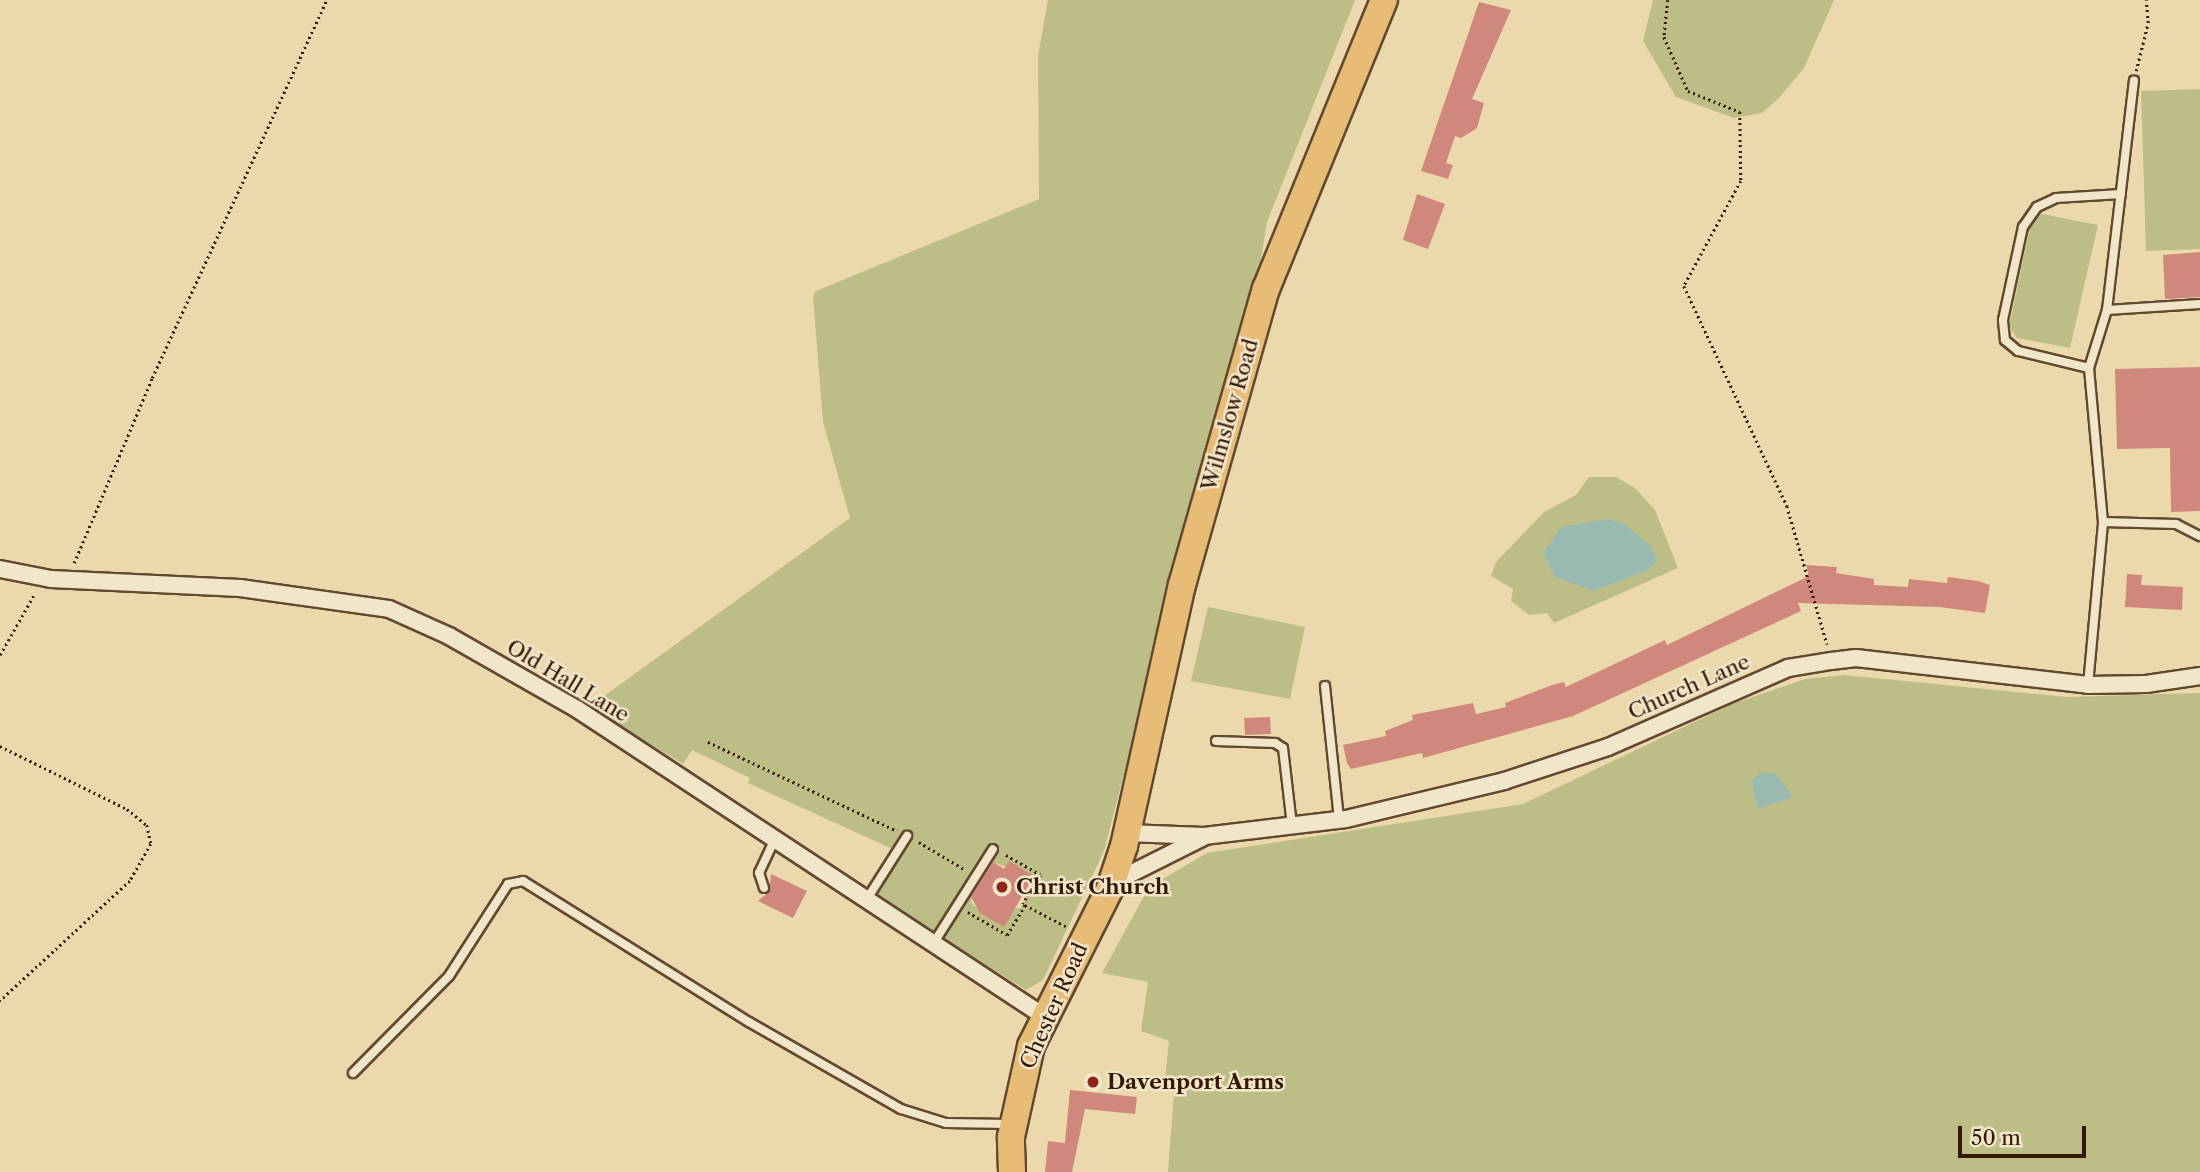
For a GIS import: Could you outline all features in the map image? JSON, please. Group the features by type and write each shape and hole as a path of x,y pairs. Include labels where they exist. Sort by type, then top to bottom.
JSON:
{"main road":[{"name":"Wilmslow Road","path":"1125,840 1182,584 1266,289 1384,0"},
{"name":"Chester Road","path":"1012,1172 1013,1124 1021,1080 1046,1013 1112,884 1125,840"}],"street":[{"name":"Old Hall Lane","path":"0,569 43,578 240,588 389,609 449,636 562,700 776,837 933,944 1046,1013"},
{"name":"Church Lane","path":"1125,840 1205,836 1339,820 1557,766 1777,672 1831,661 1856,658 2088,685 2146,684 2200,676"},
{"name":"Church Lane","path":"1112,884 1205,836"}],"lane":[{"path":"2088,685 2103,522 2089,368 2107,310 2134,81"},
{"path":"2089,368 2018,351 2004,340 2003,320 2023,227 2037,207 2056,198 2121,194"},
{"path":"2107,310 2200,304"},
{"path":"2103,522 2176,524 2200,536"},
{"path":"1325,686 1339,820"},
{"path":"1216,741 1275,743 1283,748 1292,825"},
{"path":"867,899 907,836"},
{"path":"764,888 759,873 776,837"},
{"path":"933,944 993,849"},
{"path":"353,1073 449,976 508,884 523,881 749,1022 901,1109 946,1123 1013,1124"}],"path":[{"path":"72,580 75,552 327,0"},
{"path":"1668,0 1664,37 1688,91 1740,112 1741,181 1684,286 1787,506 1831,661"},
{"path":"2134,81 2148,23 2147,0"},
{"path":"0,655 43,578"},
{"path":"708,742 907,836 976,876"},
{"path":"0,746 127,810 147,825 151,844 130,881 0,1000"},
{"path":"957,906 1007,935 1040,872 993,849"},
{"path":"1024,905 1085,937"}],"green space":[{"path":"1048,0 1355,0 1267,222 1259,271 1237,338 1104,851 1043,980 1026,990 876,896 901,853 748,783 750,778 692,750 683,764 589,707 850,518 823,422 813,296 816,291 1039,199 1038,56","holes":["992,862 1034,876 1021,908 981,910 972,904 971,897"]},
{"path":"1653,0 1834,0 1804,68 1779,98 1762,113 1734,118 1676,97 1643,41"},
{"path":"2200,89 2200,249 2146,251 2141,91"},
{"path":"2042,214 2098,225 2070,348 2017,338 2009,327 2031,222"},
{"path":"1589,477 1616,477 1635,488 1655,510 1678,568 1554,623 1547,613 1529,615 1511,601 1513,589 1491,576 1496,562 1544,512 1576,495"},
{"path":"1208,607 1305,627 1290,699 1191,681"},
{"path":"1844,675 2067,697 2200,693 2200,1172 1168,1172 1174,1093 1165,1079 1169,1041 1141,1031 1148,982 1102,973 1149,887 1207,853 1523,804 1732,704 1805,679"}],"water":[{"path":"1608,519 1624,524 1651,546 1657,561 1646,571 1593,591 1555,577 1543,553 1561,527"},
{"path":"1761,772 1776,774 1793,797 1758,809 1751,781"}],"building":[{"path":"1479,2 1511,10 1472,99 1484,103 1477,128 1461,138 1455,136 1446,163 1453,165 1448,179 1421,171"},
{"path":"1417,194 1445,204 1428,249 1403,240"},
{"path":"2200,252 2200,297 2165,299 2163,255"},
{"path":"2200,367 2200,511 2171,512 2170,448 2117,449 2115,369"},
{"path":"1806,565 1837,567 1836,573 1874,579 1874,585 1908,587 1909,579 1947,583 1948,577 1978,581 1990,585 1985,613 1939,607 1798,603 1801,611 1573,716 1423,758 1422,753 1351,769 1347,763 1343,745 1386,736 1385,731 1413,720 1412,715 1473,703 1476,714 1506,707 1505,703 1552,685 1564,682 1566,687 1665,640 1667,645 1809,576"},
{"path":"2127,574 2142,575 2141,585 2183,587 2182,610 2125,607"},
{"path":"1270,717 1271,734 1245,735 1244,718"},
{"name":"Christ Church","path":"1009,861 1034,876 1004,927 980,913 971,897 993,862 1004,869"},
{"path":"771,874 807,891 793,918 758,901 769,892"},
{"path":"1070,1090 1137,1097 1135,1114 1085,1109 1072,1172 1045,1172 1048,1141 1065,1143"}],"place":[{"name":"Christ Church","path":"1002,887"},
{"name":"Davenport Arms","path":"1093,1082"}]}
